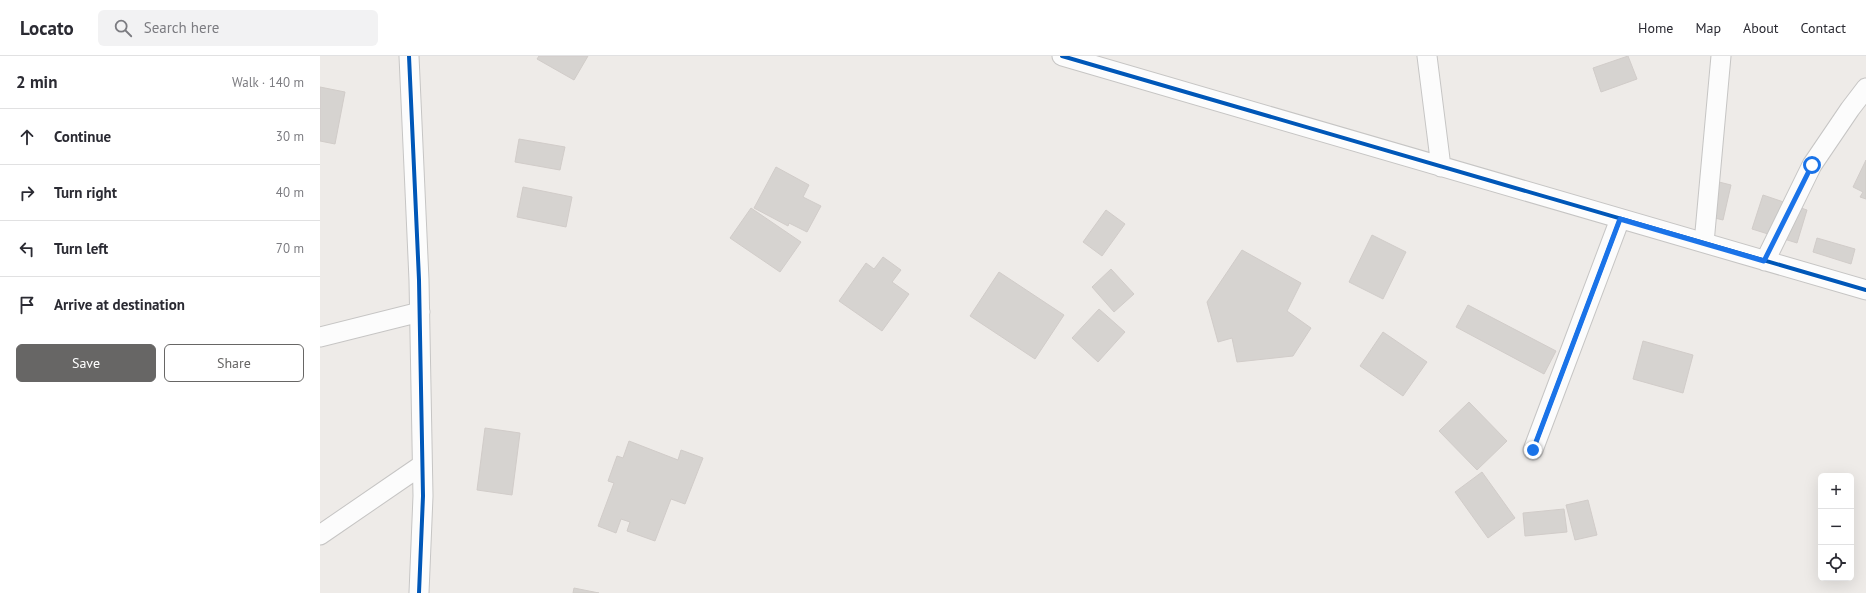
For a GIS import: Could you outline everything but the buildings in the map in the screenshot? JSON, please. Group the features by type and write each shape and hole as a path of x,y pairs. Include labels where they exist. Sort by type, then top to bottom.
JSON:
{"street":[{"path":"409,56 420,312 423,496 419,593"},
{"path":"1062,56 1866,290"},
{"path":"1427,56 1441,167"},
{"path":"1704,243 1721,56"},
{"path":"1764,261 1812,165 1866,88"},
{"path":"1533,450 1620,219"},
{"path":"320,337 420,312"},
{"path":"320,535 422,465"}],"cycle path":[{"path":"409,56 419,280 423,496 419,593"},
{"path":"1062,56 1866,290"},
{"path":"1533,450 1620,219"}],"route":[{"path":"1533,450 1620,219 1764,261 1812,165"}]}
